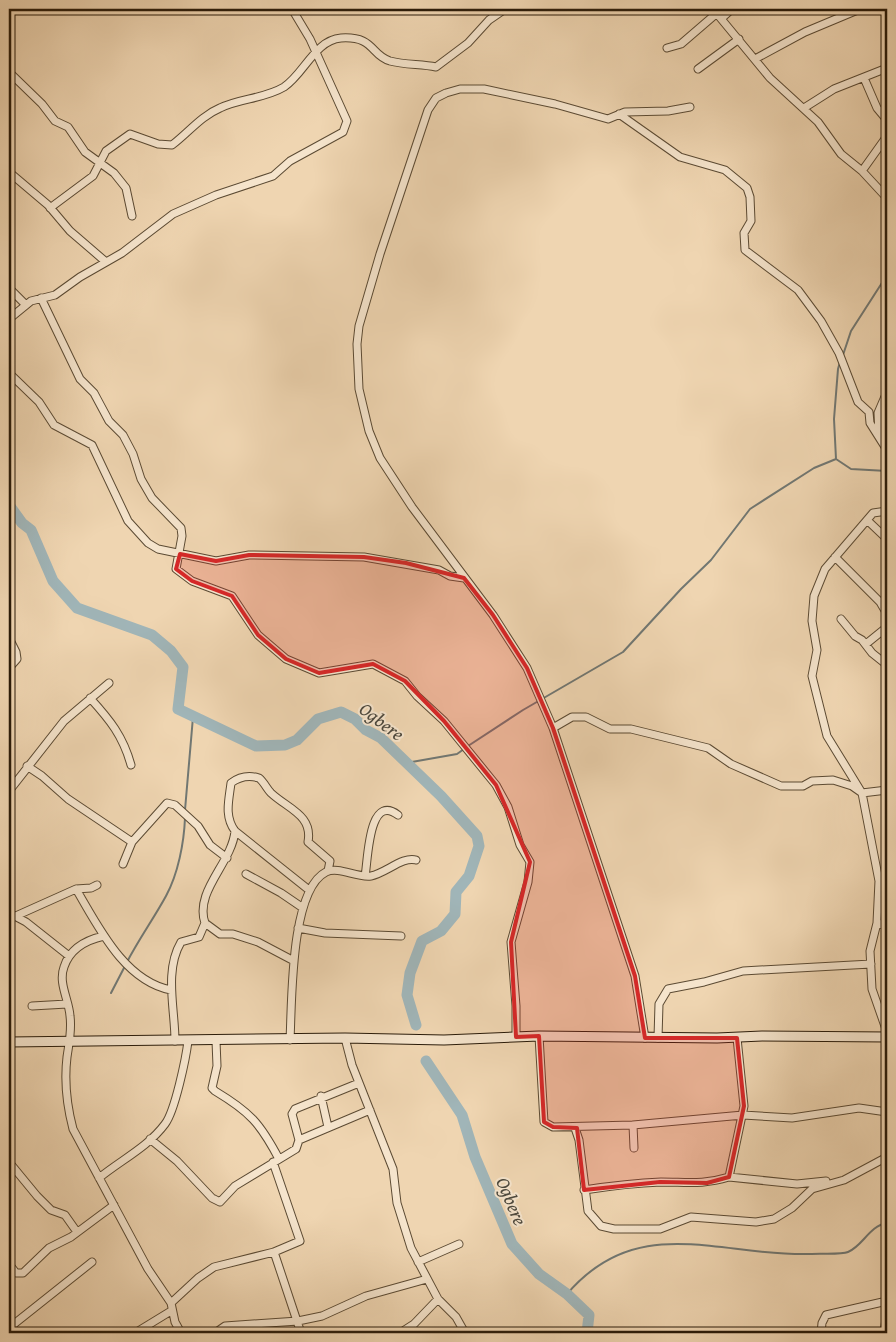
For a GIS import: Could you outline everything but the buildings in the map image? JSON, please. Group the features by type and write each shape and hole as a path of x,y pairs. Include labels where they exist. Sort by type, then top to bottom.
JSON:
{"main road":[{"path":"9,1042 345,1038 444,1040 539,1036 645,1038 887,1037"}],"street":[{"path":"9,320 31,300 55,295 122,253 173,214 216,195 273,176 290,162 343,132 347,120 315,52 292,9"},
{"path":"50,208 93,176 106,151 130,134 158,144 172,145 188,130 219,108 261,97 284,87 296,78 315,52 338,38 354,38 367,42 390,61 436,67 468,43 489,20 504,9"},
{"path":"667,48 681,44 717,13 732,9"},
{"path":"755,59 805,32 860,9"},
{"path":"717,13 770,78 818,122 842,154 862,171 887,198"},
{"path":"698,70 739,39"},
{"path":"804,108 834,89 887,68"},
{"path":"9,72 42,104 55,121 68,127 78,145 100,162 126,188 132,216"},
{"path":"864,78 877,108 887,120"},
{"path":"645,1038 635,976 553,728 527,668 493,614 412,507 380,458 370,431 359,389 357,344 359,326 410,164 428,110 436,98 453,91 484,89 555,104 602,119 612,119 625,112 668,111 690,107"},
{"path":"619,114 680,157 725,170 747,188 750,197 751,221 744,233 745,250 798,290 821,321 839,353 858,402 869,412 870,423 887,450"},
{"path":"862,171 887,136"},
{"path":"9,172 50,208 70,231 106,262"},
{"path":"9,288 26,305"},
{"path":"41,298 80,379 94,393 109,421 123,435 133,454 141,480 152,498 181,528 180,554 176,569 192,581 232,596 258,635 286,660 319,673 373,664 405,681 417,696 444,721 496,785 508,807 520,845 530,862 528,882 511,942 516,1006 516,1037"},
{"path":"9,373 39,402 54,425 92,445 128,521 148,543 158,549 216,561 249,556 364,557 439,570 450,576 464,578"},
{"path":"880,438 878,413 887,392"},
{"path":"887,511 876,511 825,569 814,596 812,622 817,650 812,676 827,736 862,793 879,881 876,923 870,951 872,989 887,1032"},
{"path":"867,520 887,539"},
{"path":"835,557 880,602 887,614"},
{"path":"841,619 887,665"},
{"path":"866,644 887,628"},
{"path":"9,638 16,652 17,659 9,668"},
{"path":"9,791 64,721 109,683"},
{"path":"90,698 107,717 125,743 131,765"},
{"path":"553,728 572,717 586,717 610,729 631,729 708,748 731,764 781,786 803,786 812,781 834,780 852,786 862,793 887,790"},
{"path":"27,766 42,776 68,799 132,842"},
{"path":"309,890 235,831 230,824 227,811 231,783 248,775 259,778 270,792 303,817 310,832 308,842 330,861 328,871"},
{"path":"123,864 132,842 167,803 175,805 198,826 210,845 227,858"},
{"path":"365,876 367,845 372,829 381,812 385,810 392,811 398,816"},
{"path":"175,1041 171,990 175,955 178,947 184,940 199,937 205,923 203,908 205,898 227,858 235,831"},
{"path":"290,1040 294,961 298,928 309,890 315,879 328,871 365,876 387,872 403,861 416,860"},
{"path":"246,874 282,893 303,908"},
{"path":"10,916 76,888 91,888 96,885"},
{"path":"76,888 104,936 118,954 150,984 171,990"},
{"path":"10,916 26,922 69,956"},
{"path":"205,923 220,934 233,934 258,942 294,961"},
{"path":"876,923 887,925"},
{"path":"298,928 325,933 401,936"},
{"path":"104,936 88,940 69,956 63,970 70,1014 70,1041 66,1080 67,1106 73,1129 99,1178 148,1269 172,1303 172,1311 181,1333"},
{"path":"658,1038 659,1004 668,989 704,982 743,971 871,964"},
{"path":"32,1006 67,1004"},
{"path":"539,1036 544,1122 553,1127 575,1128 633,1125 744,1115 792,1118 859,1108 887,1112"},
{"path":"345,1038 359,1083 393,1169 403,1228 418,1262 438,1299 456,1318 466,1333"},
{"path":"729,1177 744,1115 743,1085 737,1038"},
{"path":"99,1178 150,1139 168,1119 188,1041"},
{"path":"172,1303 198,1278 214,1268 274,1252 300,1241 276,1161 264,1130 249,1114 215,1092 212,1088 218,1066 216,1041"},
{"path":"150,1139 177,1161 216,1201 220,1202 235,1186 296,1149 299,1140 292,1114 299,1105 359,1083"},
{"path":"321,1096 328,1127"},
{"path":"299,1140 322,1132 328,1127 370,1110"},
{"path":"633,1125 634,1148"},
{"path":"575,1128 579,1140 588,1211 601,1226 631,1230 667,1227 692,1217 756,1222 774,1218 792,1208 812,1189 844,1180 887,1157"},
{"path":"9,1162 37,1196 51,1210 64,1216 77,1232"},
{"path":"584,1190 623,1184 708,1183 729,1177 797,1184 844,1180"},
{"path":"9,1264 16,1273 23,1273 48,1248 77,1232 114,1205"},
{"path":"418,1262 459,1244"},
{"path":"274,1252 301,1333"},
{"path":"9,1328 92,1262"},
{"path":"215,1333 225,1326 298,1321 322,1316 366,1296 427,1279"},
{"path":"401,1333 428,1312 438,1299"},
{"path":"821,1333 822,1323 826,1315 887,1301"},
{"path":"135,1333 172,1311"},
{"path":"884,1333 887,1312"}],"highlighted area":[{"path":"180,554 216,561 249,555 364,557 406,563 464,578 493,615 527,668 553,728 635,976 645,1038 737,1038 744,1106 729,1177 707,1183 660,1182 584,1190 577,1128 553,1127 544,1122 539,1036 516,1037 511,942 530,862 496,785 444,721 405,681 373,664 319,673 286,659 258,635 232,596 192,581 176,569"}],"waterway":[{"path":"843,355 851,331 887,275"},
{"path":"836,459 834,419 840,362"},
{"path":"836,459 851,469 887,471"},
{"path":"468,746 523,710 623,652 681,589 711,560 750,509 814,468 836,459"},
{"name":"Ogbere","path":"9,505 22,523 31,530 53,581 77,608 152,635 171,651 183,667 178,709 256,746 285,745 297,740 318,719 341,712 355,719 366,730 381,738 441,796 477,836 479,846 469,876 456,892 455,914 441,931 422,941 410,973 407,995 416,1025"},
{"path":"185,810 193,717"},
{"path":"406,763 457,754 464,749"},
{"path":"127,962 174,878 180,858 185,818"},
{"path":"111,993 125,966"},
{"name":"Ogbere","path":"426,1061 462,1115 475,1157 512,1244 539,1274 567,1294 589,1315 587,1333"},
{"path":"567,1294 594,1269 622,1253 651,1246 681,1244 777,1253 840,1253 853,1249 875,1228 887,1223"}]}
